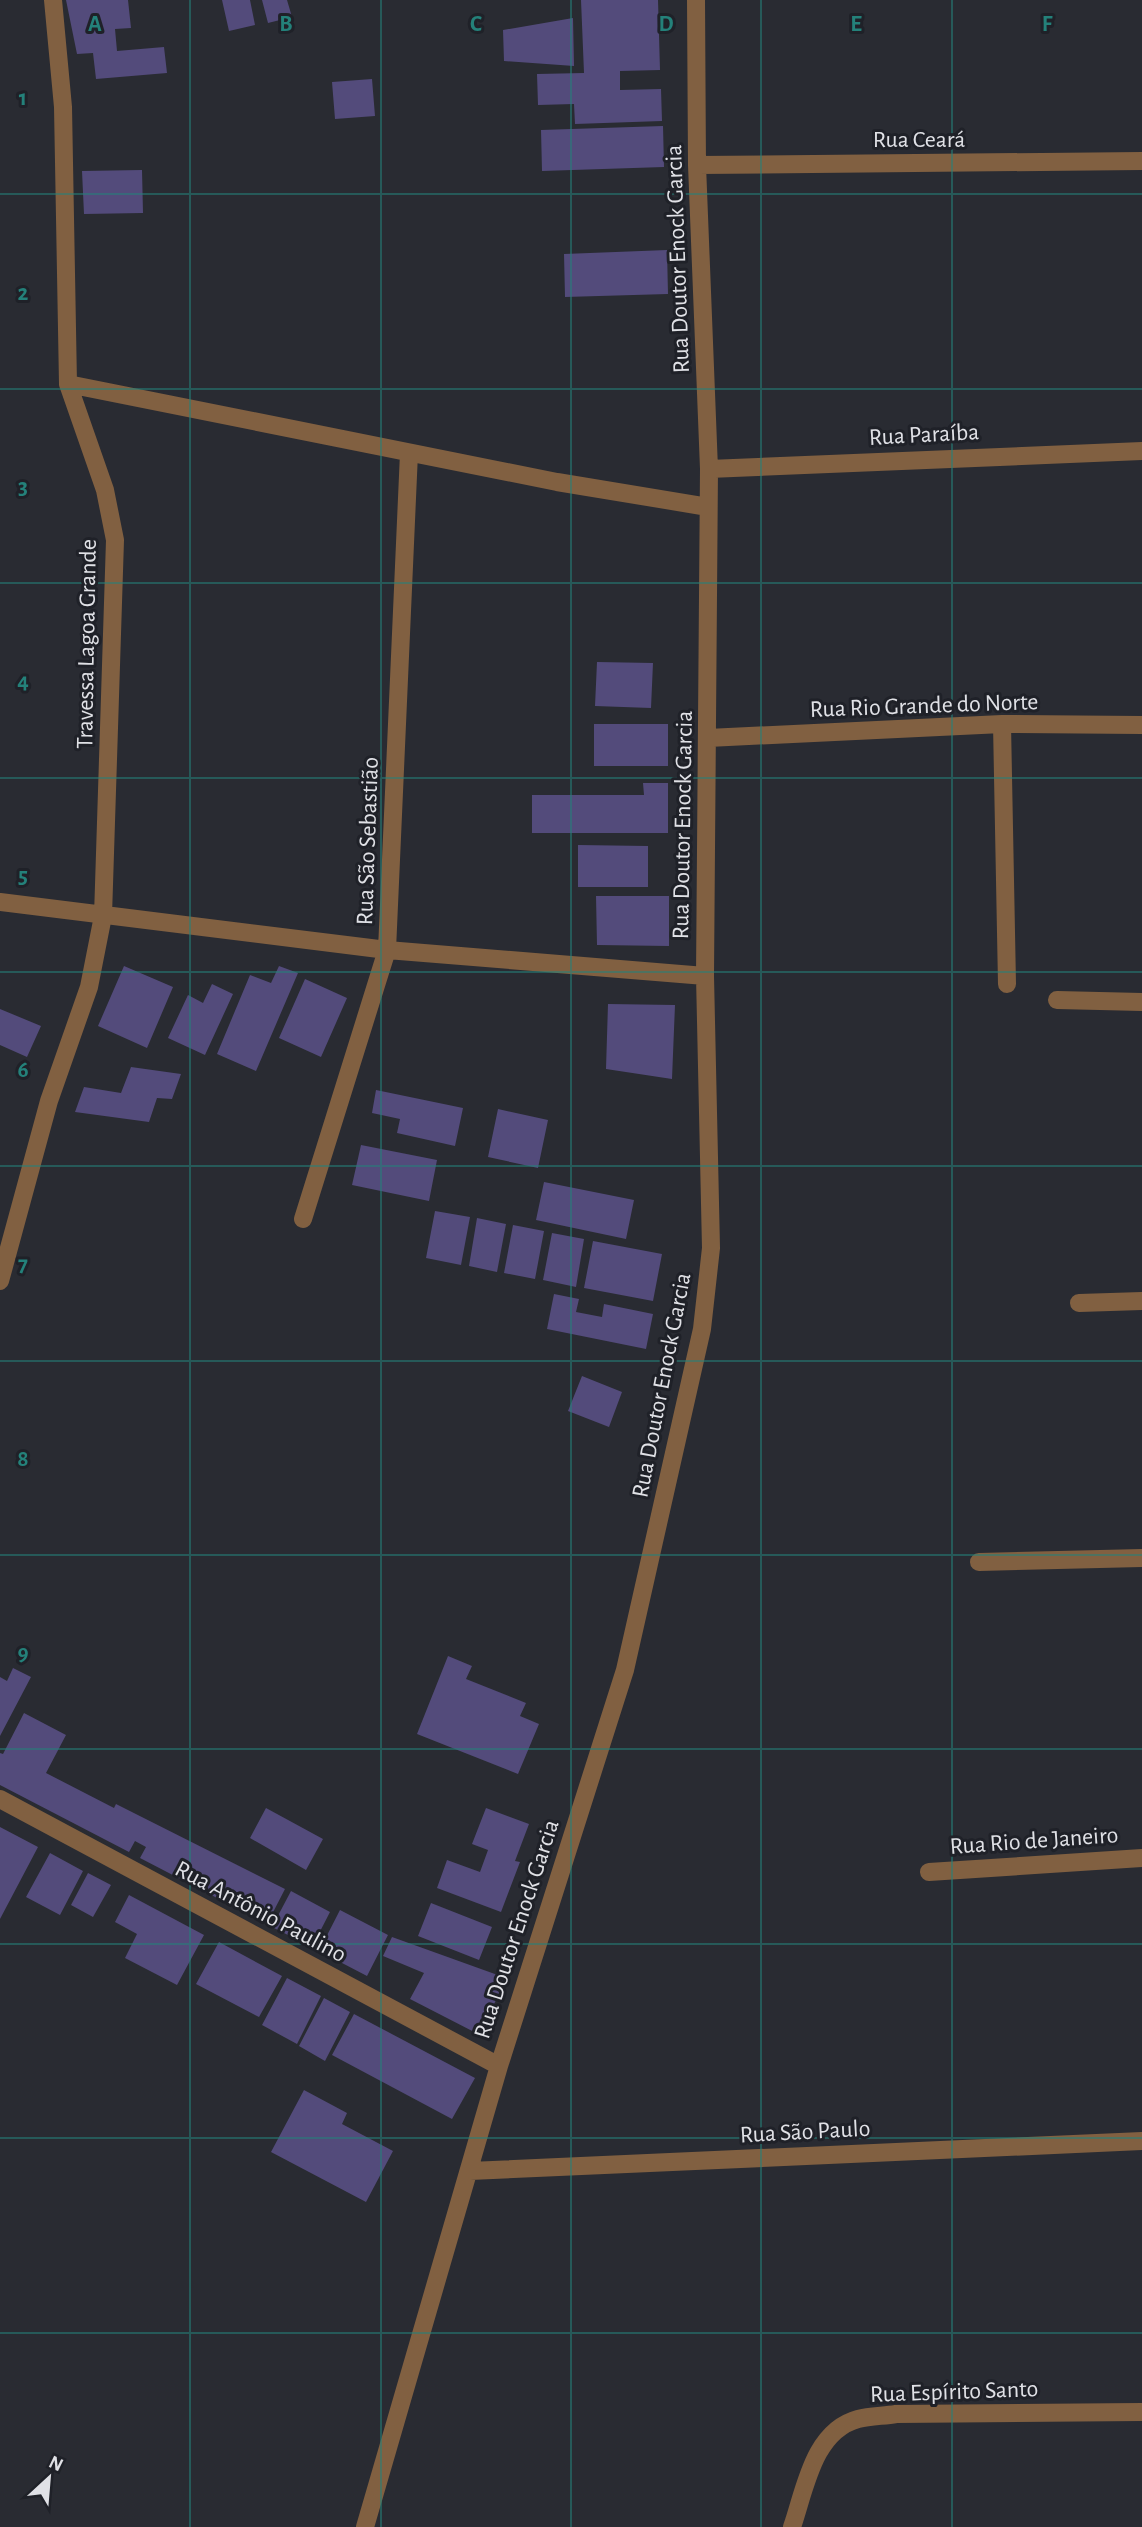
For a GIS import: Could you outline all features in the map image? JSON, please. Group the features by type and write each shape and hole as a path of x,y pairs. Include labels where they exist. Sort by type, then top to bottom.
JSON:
{"street":[{"name":"Travessa Lagoa Grande","path":"0,1282 49,1101 89,987 103,916 115,540 105,490 68,384 63,107 53,0"},
{"name":"Rua Doutor Enock Garcia","path":"365,2527 499,2066 625,1670 702,1329 711,1248 705,976 709,469 697,165 696,0"},
{"name":"Rua Ceará","path":"697,165 1142,161"},
{"path":"68,384 409,453 708,507"},
{"name":"Rua Paraíba","path":"709,469 1142,451"},
{"name":"Rua São Sebastião","path":"303,1219 387,950 409,453"},
{"path":"1002,724 1007,984"},
{"name":"Rua Rio Grande do Norte","path":"708,738 1002,724 1142,725"},
{"path":"0,902 387,950 705,976"},
{"path":"1057,1000 1142,1002"},
{"path":"1079,1303 1142,1301"},
{"path":"979,1562 1142,1558"},
{"name":"Rua Antônio Paulino","path":"0,1799 499,2066"},
{"name":"Rua Rio de Janeiro","path":"929,1872 1142,1858"},
{"name":"Rua São Paulo","path":"470,2171 1142,2141"},
{"name":"Rua Espírito Santo","path":"792,2527 817,2453 834,2432 856,2420 896,2414 1142,2412"}],"building":[{"path":"66,0 128,0 131,28 115,29 117,51 164,47 167,73 96,79 93,53 77,54"},
{"path":"222,0 250,0 255,25 229,31"},
{"path":"262,0 287,0 292,17 268,23"},
{"path":"581,0 658,0 660,70 620,71 620,90 661,89 662,121 575,124 574,104 538,105 537,74 584,73"},
{"path":"573,18 574,66 504,61 503,30"},
{"path":"372,79 375,116 335,119 332,82"},
{"path":"663,126 664,167 542,171 541,130"},
{"path":"142,170 143,213 84,214 82,171"},
{"path":"667,250 668,294 565,297 564,254"},
{"path":"597,662 653,663 651,708 595,706"},
{"path":"594,724 668,724 668,766 594,766"},
{"path":"643,783 668,783 668,833 532,833 532,795 644,795"},
{"path":"578,845 648,846 648,887 578,887"},
{"path":"596,896 669,896 669,946 597,945"},
{"path":"124,966 173,987 147,1048 98,1026"},
{"path":"279,966 298,973 256,1071 217,1054 250,975 271,983"},
{"path":"305,979 347,998 321,1057 279,1038"},
{"path":"212,984 233,994 205,1055 168,1038 188,995 203,1003"},
{"path":"608,1004 675,1005 672,1079 606,1069"},
{"path":"0,1009 41,1026 27,1057 0,1045"},
{"path":"131,1067 181,1074 172,1099 157,1098 149,1122 75,1112 84,1087 121,1093"},
{"path":"376,1090 463,1108 455,1146 397,1133 400,1119 372,1113"},
{"path":"498,1109 548,1120 538,1168 488,1157"},
{"path":"361,1145 437,1160 429,1201 352,1185"},
{"path":"544,1182 634,1200 626,1239 536,1220"},
{"path":"435,1211 470,1217 461,1265 426,1258"},
{"path":"477,1218 506,1224 497,1272 469,1266"},
{"path":"513,1225 544,1231 535,1279 504,1273"},
{"path":"552,1233 584,1239 576,1287 543,1280"},
{"path":"593,1241 662,1254 653,1301 584,1288"},
{"path":"554,1294 579,1299 576,1312 602,1317 604,1304 653,1314 646,1349 547,1329"},
{"path":"582,1376 622,1392 609,1427 568,1411"},
{"path":"448,1656 472,1666 466,1679 526,1703 520,1716 539,1724 518,1774 417,1734"},
{"path":"13,1668 31,1677 0,1736 0,1677 7,1681"},
{"path":"24,1713 66,1735 46,1773 114,1808 116,1804 285,1889 267,1924 140,1858 146,1847 135,1841 129,1852 0,1785 0,1753 3,1754"},
{"path":"266,1808 323,1839 306,1870 250,1838"},
{"path":"486,1808 529,1824 515,1861 520,1862 501,1912 437,1888 447,1860 480,1872 488,1850 472,1844"},
{"path":"0,1827 38,1847 0,1919"},
{"path":"50,1853 83,1871 60,1915 26,1897"},
{"path":"88,1873 111,1885 93,1917 71,1905"},
{"path":"291,1891 330,1912 312,1947 272,1927"},
{"path":"129,1895 204,1935 177,1985 125,1958 137,1934 115,1922"},
{"path":"431,1903 492,1927 479,1960 418,1936"},
{"path":"340,1910 388,1935 367,1976 319,1951"},
{"path":"392,1937 506,1978 480,2035 410,1999 424,1973 383,1956"},
{"path":"219,1942 282,1976 259,2017 196,1984"},
{"path":"287,1978 321,1996 297,2044 262,2025"},
{"path":"324,1998 350,2012 325,2061 299,2046"},
{"path":"354,2014 475,2078 452,2119 332,2055"},
{"path":"304,2090 347,2113 342,2124 393,2151 366,2202 271,2152"}]}
